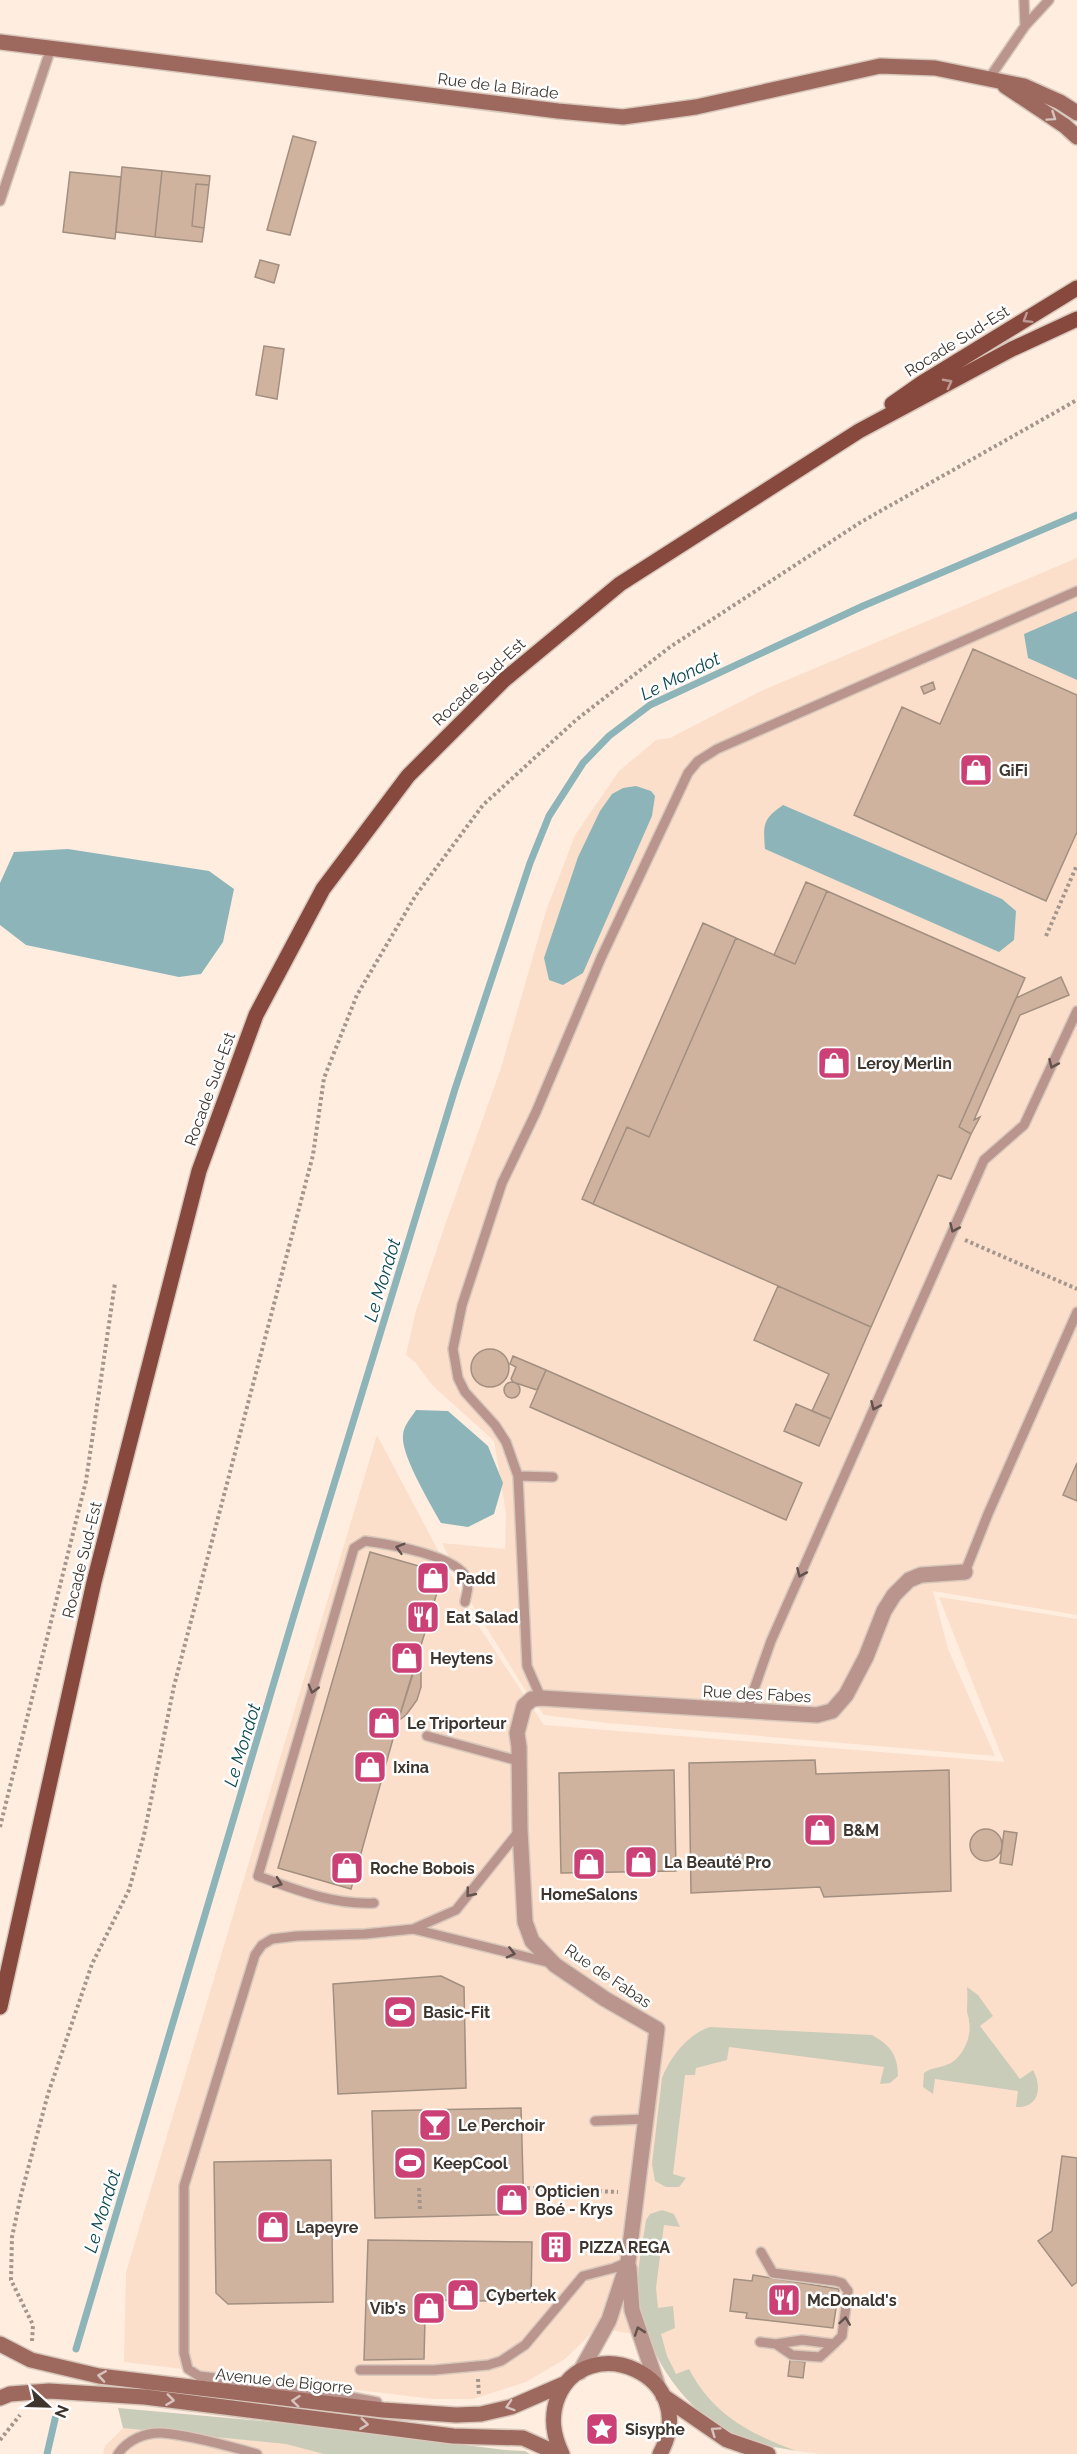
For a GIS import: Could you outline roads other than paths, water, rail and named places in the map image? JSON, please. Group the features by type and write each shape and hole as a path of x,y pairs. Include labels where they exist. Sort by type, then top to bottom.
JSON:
{"main road":[{"name":"Rue de la Birade","path":"0,42 558,111 623,117 696,107 880,66 935,68 990,77 1024,86 1077,113"},
{"name":"Rue de la Birade","path":"990,77 1019,94 1077,137"},
{"name":"Rocade Sud-Est","path":"859,431 878,414 922,383 1077,288"},
{"name":"Rocade Sud-Est","path":"0,2007 94,1582 199,1171 256,1015 323,889 408,776 504,680 620,584 859,431 1012,349 1077,319"},
{"name":"Avenue de Bigorre","path":"0,2344 31,2360 99,2376 248,2395 423,2413 481,2414 511,2407 564,2384 580,2372"},
{"path":"580,2372 601,2364 617,2364 633,2368 647,2376 661,2391 727,2440 768,2454"},
{"path":"560,2454 552,2423 555,2405 564,2384"},
{"name":"Avenue de Bigorre","path":"0,2398 10,2394 49,2391 146,2397 453,2436 523,2438 560,2454"},
{"path":"660,2454 666,2443 670,2427 669,2411 661,2391"}],"street":[{"name":"Rue des Fabes","path":"541,1698 746,1712 817,1715 832,1712 851,1686 866,1658 884,1611 894,1595 909,1580 921,1575 965,1572"},
{"name":"Rue de Fabas","path":"541,1698 532,1699 524,1706 517,1733 525,1922 532,1941 555,1965 620,2009 657,2029 628,2262 609,2320 580,2372"},
{"name":"Rue de Fabas","path":"628,2262 632,2310 661,2391"}],"lane":[{"path":"1024,0 1025,26"},
{"path":"990,77 1025,26 1048,0"},
{"path":"0,201 51,48"},
{"path":"541,1698 527,1666 518,1476 506,1442 495,1425 465,1392 458,1378 453,1349 462,1305 502,1183 536,1112 601,957 688,773 698,760 717,749 1077,591"},
{"path":"746,1712 771,1641 984,1160 1024,1125 1077,1011"},
{"path":"965,1572 988,1514 1077,1312"},
{"path":"518,1476 553,1477"},
{"path":"374,1903 351,1904 303,1892 258,1876 354,1548 365,1541 388,1544 452,1563 467,1577 465,1602"},
{"path":"427,1736 519,1761"},
{"path":"423,2413 320,2391 199,2376 188,2369 184,2353 184,2186 255,1955 262,1945 272,1939 297,1936 374,1934 413,1929 456,1910 520,1830"},
{"path":"413,1929 555,1965"},
{"path":"595,2121 646,2119"},
{"path":"761,2252 773,2273 843,2283 848,2291 842,2336 820,2357 792,2355 776,2344"},
{"path":"360,2370 434,2370 478,2366 501,2361 525,2345 582,2276 628,2262"},
{"path":"760,2342 776,2344 802,2340 834,2344"},
{"path":"118,2454 135,2438 160,2433 257,2454"}],"water":[{"path":"1077,611 1077,680 1028,658 1024,634"},
{"path":"636,786 651,791 655,796 652,816 583,973 563,985 549,980 544,958 578,857 600,811 612,794 623,788"},
{"path":"783,805 1002,899 1016,911 1014,940 999,952 765,849 764,834 768,818"},
{"path":"68,849 209,871 234,889 223,942 201,974 179,977 26,945 0,925 0,883 14,852"},
{"path":"416,1410 448,1411 488,1446 503,1483 494,1514 468,1527 441,1523 418,1480 404,1444 404,1429"}],"waterway":[{"name":"Le Mondot","path":"76,2349 294,1615 455,1089 530,863 549,816 583,763 609,736 650,705 863,606 1077,515"},
{"path":"47,2454 56,2415"}],"place":[{"name":"GiFi","path":"976,770"},
{"name":"Leroy Merlin","path":"834,1063"},
{"name":"Padd","path":"433,1578"},
{"name":"Eat Salad","path":"423,1617"},
{"name":"Heytens","path":"407,1658"},
{"name":"Le Triporteur","path":"384,1723"},
{"name":"Ixina","path":"370,1767"},
{"name":"B&M","path":"820,1830"},
{"name":"La Beauté Pro","path":"641,1862"},
{"name":"HomeSalons","path":"589,1864"},
{"name":"Roche Bobois","path":"347,1868"},
{"name":"Basic-Fit","path":"400,2012"},
{"name":"Le Perchoir","path":"435,2125"},
{"name":"KeepCool","path":"410,2163"},
{"name":"Opticien Boé - Krys","path":"512,2200"},
{"name":"Lapeyre","path":"273,2227"},
{"name":"PIZZA REGA","path":"556,2247"},
{"name":"Cybertek","path":"463,2295"},
{"name":"McDonald's","path":"784,2300"},
{"name":"Vib's","path":"429,2308"},
{"name":"Sisyphe","path":"602,2429"}]}
